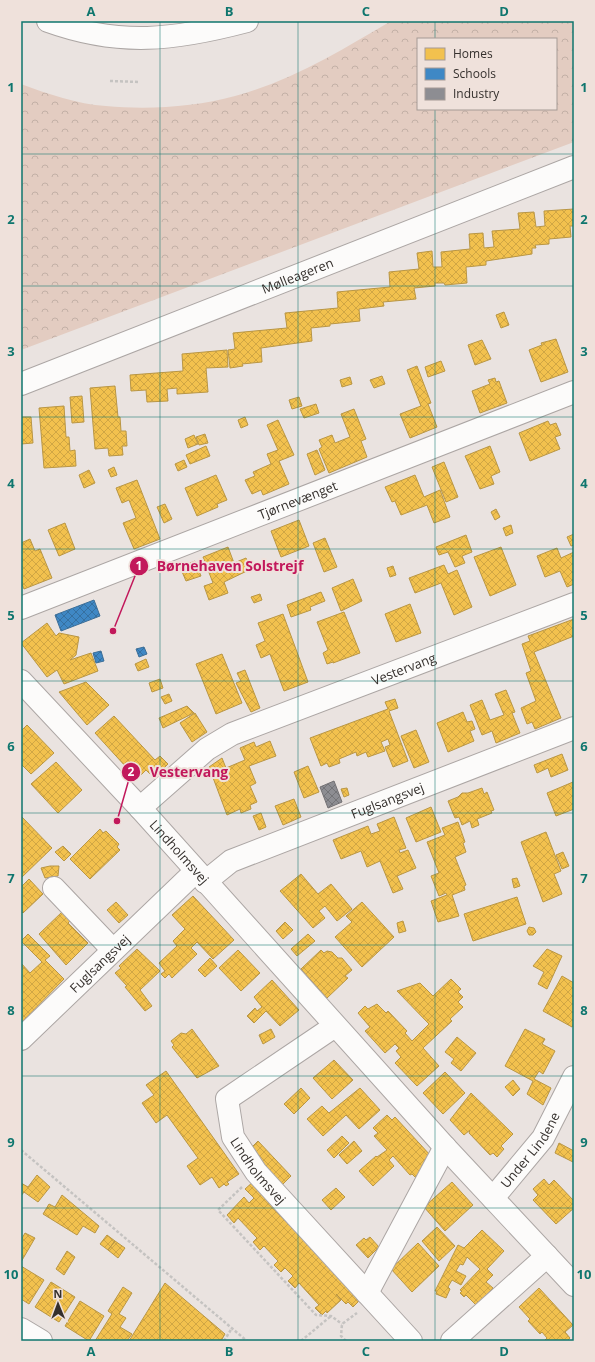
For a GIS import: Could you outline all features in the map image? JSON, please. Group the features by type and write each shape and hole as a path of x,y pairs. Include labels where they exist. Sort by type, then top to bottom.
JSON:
{"street":[{"path":"48,21 97,35 130,39 183,36 247,21"},
{"name":"Mølleageren","path":"21,384 574,167"},
{"name":"Tjørnevænget","path":"21,608 574,392"},
{"name":"Vestervang","path":"140,808 207,749 232,734 574,604"},
{"name":"Lindholmsvej","path":"21,681 140,808 445,1147 574,1285"},
{"name":"Fuglsangsvej","path":"21,1039 113,950 201,877 231,861 574,728"},
{"path":"54,888 113,950"},
{"name":"Lindholmsvej","path":"335,1026 227,1099 233,1137 256,1172 410,1341"},
{"name":"Under Lindene","path":"493,1198 543,1138 574,1077"},
{"path":"370,1297 445,1147"},
{"path":"452,1341 547,1256"},
{"path":"21,1329 41,1341"}],"path":[{"path":"110,81 139,82"},
{"path":"21,1150 247,1341"},
{"path":"256,1172 218,1210 316,1315 331,1316 342,1324"},
{"path":"346,1341 341,1336 342,1324 370,1297"},
{"path":"301,1341 331,1316"},
{"path":"224,1341 232,1328"}],"green space":[{"path":"391,21 574,21 574,142 21,350 21,84 63,98 95,105 138,108 171,107 220,100 256,90 316,64"}],"building: Homes":[{"path":"574,209 574,226 570,226 571,237 549,239 549,244 535,245 536,248 532,248 532,254 486,261 486,265 466,267 467,283 445,285 444,283 435,283 435,286 414,288 416,299 383,302 384,306 359,309 360,321 330,324 330,326 311,328 312,341 261,348 262,362 242,364 243,366 230,368 228,350 235,349 233,333 287,328 285,313 338,308 337,292 390,287 389,272 419,269 417,253 432,251 433,267 442,267 441,252 470,249 469,234 483,233 484,248 494,247 492,231 520,229 518,213 534,212 536,227 545,226 544,211"},
{"path":"504,312 509,325 501,328 496,315"},
{"path":"556,339 568,372 541,382 529,350 542,345 541,343"},
{"path":"482,340 491,359 475,365 468,345"},
{"path":"227,350 228,367 206,368 208,392 177,394 177,388 167,389 168,401 147,402 146,390 131,391 130,375 183,371 182,354"},
{"path":"441,361 445,371 428,377 425,367"},
{"path":"417,366 431,403 428,404 437,427 410,438 400,414 421,406 407,370"},
{"path":"382,376 385,384 374,388 370,380"},
{"path":"350,377 352,384 342,387 340,380"},
{"path":"495,378 496,382 499,381 507,403 480,413 472,391 490,384 488,380"},
{"path":"115,386 118,417 120,417 121,431 126,431 127,446 122,446 123,455 109,456 108,448 95,449 90,388"},
{"path":"82,396 84,422 72,423 70,397"},
{"path":"299,397 302,406 292,409 289,400"},
{"path":"316,404 319,413 304,418 300,409"},
{"path":"64,406 66,437 69,437 70,451 75,450 76,466 44,468 39,408"},
{"path":"354,409 366,439 361,441 367,457 329,473 319,449 322,447 319,440 332,435 335,443 350,437 341,414"},
{"path":"21,417 31,417 33,443 21,444"},
{"path":"245,417 248,425 241,428 238,420"},
{"path":"278,420 294,455 279,461 289,484 263,495 261,490 252,494 245,480 255,476 253,472 271,464 267,454 278,450 267,425"},
{"path":"548,421 550,425 556,423 561,435 555,437 560,449 530,461 519,433"},
{"path":"205,434 208,443 199,445 196,437"},
{"path":"194,435 198,444 188,448 185,439"},
{"path":"206,446 210,456 190,464 186,455"},
{"path":"490,446 500,472 491,476 494,484 480,489 465,456"},
{"path":"317,450 325,470 315,475 307,454"},
{"path":"184,460 187,467 178,471 175,464"},
{"path":"444,462 458,497 446,502 432,467"},
{"path":"114,467 117,475 111,477 108,470"},
{"path":"89,470 95,483 84,488 79,475"},
{"path":"216,475 227,500 217,504 218,507 197,516 185,488"},
{"path":"415,475 424,497 440,490 450,517 434,523 427,505 401,515 395,501 392,502 385,487"},
{"path":"137,480 160,539 134,549 123,523 136,518 129,500 122,503 116,488"},
{"path":"165,504 172,519 164,523 157,507"},
{"path":"496,509 500,517 495,520 491,512"},
{"path":"299,520 309,546 281,557 271,531"},
{"path":"65,523 75,549 59,556 48,530"},
{"path":"511,525 513,533 506,536 503,528"},
{"path":"574,534 574,545 571,546 567,537"},
{"path":"466,535 472,552 462,556 465,563 455,567 448,552 439,555 436,547"},
{"path":"325,538 337,567 324,572 313,543"},
{"path":"30,539 35,551 40,549 52,578 24,589 21,582 21,543"},
{"path":"228,547 234,563 246,558 251,569 224,582 228,593 209,600 204,586 213,583 203,557"},
{"path":"501,547 516,585 490,596 474,557"},
{"path":"557,548 561,558 574,552 574,584 567,587 560,571 545,577 537,556"},
{"path":"195,561 201,576 186,581 180,567"},
{"path":"444,565 448,574 457,570 472,607 454,615 441,583 415,593 409,578"},
{"path":"393,566 396,575 390,577 387,568"},
{"path":"353,579 362,601 341,611 332,588"},
{"path":"321,592 325,601 310,607 311,610 291,617 287,605"},
{"path":"260,594 262,600 254,603 251,597"},
{"path":"410,604 421,633 396,642 385,614"},
{"path":"344,612 360,653 327,664 323,653 328,650 317,622"},
{"path":"283,614 308,682 284,691 270,654 261,658 256,645 265,641 258,623"},
{"path":"574,619 574,636 534,652 561,718 535,729 532,722 527,724 521,708 536,701 526,673 531,671 522,644 530,641 528,636"},
{"path":"47,623 56,636 59,633 79,637 76,655 70,660 91,653 98,671 64,684 57,670 47,677 21,643"},
{"path":"222,654 242,703 216,714 196,664"},
{"path":"146,659 149,667 138,671 135,664"},
{"path":"245,670 260,708 251,712 236,683 241,681 237,673"},
{"path":"160,679 163,688 152,692 149,683"},
{"path":"86,682 109,705 87,725 59,692"},
{"path":"506,690 515,712 512,713 520,733 496,743 492,731 482,735 470,705 482,700 490,720 504,715 495,694"},
{"path":"169,694 172,701 165,704 161,697"},
{"path":"395,699 398,708 389,711 408,761 393,767 385,747 390,745 388,739 381,742 385,751 368,757 366,752 357,756 356,752 339,759 340,763 329,767 327,763 321,766 310,738 388,709 385,702"},
{"path":"187,706 194,713 163,728 159,718"},
{"path":"463,712 467,722 472,721 475,729 470,731 474,741 448,752 437,723"},
{"path":"195,713 207,732 192,742 180,723"},
{"path":"114,716 155,760 160,756 168,764 163,769 150,774 146,770 137,779 95,733"},
{"path":"27,725 54,753 31,774 21,764 21,731"},
{"path":"416,730 429,762 414,768 401,736"},
{"path":"270,741 276,756 249,766 256,783 250,786 257,802 250,805 251,809 241,813 240,809 227,815 209,767 222,758 226,768 245,760 240,748 254,742 256,747"},
{"path":"562,754 568,770 551,777 548,768 537,773 534,765"},
{"path":"56,762 82,790 58,813 31,784"},
{"path":"308,766 319,792 304,798 294,772"},
{"path":"573,782 574,809 556,816 547,793"},
{"path":"347,788 349,795 344,797 341,789"},
{"path":"482,788 484,794 487,792 494,810 491,811 492,813 477,819 479,825 472,828 470,821 462,825 459,817 455,818 448,801 458,797 462,793 468,793"},
{"path":"294,799 301,817 283,825 275,806"},
{"path":"431,807 441,832 416,842 406,818"},
{"path":"261,813 266,827 259,830 253,816"},
{"path":"21,816 52,848 21,878"},
{"path":"394,817 406,848 399,850 400,853 408,850 416,868 397,876 403,889 393,893 380,861 367,867 361,851 341,859 333,840 368,826 371,834 380,831 377,824"},
{"path":"458,822 465,842 463,843 466,852 455,857 466,885 464,886 465,890 452,895 459,916 438,922 431,901 447,895 446,893 439,896 431,876 439,873 427,842 445,835 442,828"},
{"path":"100,829 103,833 106,831 119,844 117,847 120,850 90,879 70,859"},
{"path":"546,832 561,871 554,874 562,894 543,902 521,842"},
{"path":"63,846 71,854 64,861 55,852"},
{"path":"563,852 569,866 562,869 556,855"},
{"path":"59,866 58,876 45,878 41,868"},
{"path":"301,874 318,894 331,884 352,909 337,921 325,906 319,911 325,918 313,928 280,891"},
{"path":"517,878 520,886 514,888 512,879"},
{"path":"29,879 43,894 23,913 21,911 21,887"},
{"path":"193,896 234,940 213,959 197,942 191,948 197,954 172,978 169,974 165,978 161,974 165,971 159,963 177,946 173,941 185,929 172,915"},
{"path":"517,897 526,924 473,941 464,914"},
{"path":"116,902 128,915 119,923 107,910"},
{"path":"362,902 394,937 362,967 335,937 352,922 346,916"},
{"path":"62,912 70,921 68,923 88,943 66,965 39,934"},
{"path":"403,921 406,931 399,933 397,923"},
{"path":"285,922 293,930 283,939 276,931"},
{"path":"529,927 534,928 536,932 533,935 529,935 527,931"},
{"path":"28,934 50,956 45,960 64,979 21,1023 21,963 30,973 42,962 21,941"},
{"path":"308,934 315,941 297,956 291,949"},
{"path":"137,949 160,971 140,990 152,1006 145,1011 125,987 127,986 115,973 121,968 119,966"},
{"path":"547,949 562,956 547,989 538,984 544,972 533,966"},
{"path":"238,950 260,973 241,991 219,968"},
{"path":"321,950 324,953 327,951 332,952 338,958 342,958 352,970 345,976 348,978 327,998 301,969"},
{"path":"210,958 217,966 205,977 198,970"},
{"path":"562,976 574,983 574,1023 572,1027 543,1011"},
{"path":"451,979 461,989 458,992 463,997 458,1002 463,1007 450,1019 452,1021 423,1048 439,1066 417,1086 395,1063 401,1057 396,1051 399,1048 395,1044 385,1053 365,1031 370,1027 358,1013 365,1006 368,1009 377,1004 386,1013 388,1011 407,1031 405,1033 412,1041 429,1024 397,991 420,983 433,996"},
{"path":"272,980 299,1010 280,1026 266,1011 254,1023 247,1016 255,1008 257,1011 262,1007 254,997"},
{"path":"192,1029 219,1066 197,1078 172,1047 174,1045 171,1041 181,1033 186,1034"},
{"path":"271,1029 275,1037 263,1044 259,1035"},
{"path":"525,1029 545,1039 542,1044 555,1051 543,1074 539,1071 534,1079 551,1088 543,1105 527,1094 533,1081 505,1066"},
{"path":"457,1037 476,1053 461,1071 451,1063 454,1059 445,1052"},
{"path":"334,1060 353,1080 332,1099 313,1078"},
{"path":"166,1071 239,1174 227,1182 229,1184 226,1186 224,1184 219,1188 212,1177 200,1185 187,1166 198,1158 167,1115 156,1123 142,1103 154,1095 146,1085"},
{"path":"445,1072 465,1093 443,1114 423,1093"},
{"path":"513,1080 520,1089 513,1096 505,1087"},
{"path":"301,1088 310,1098 294,1114 284,1104"},
{"path":"360,1088 380,1110 359,1129 346,1115 323,1136 307,1119 322,1106 329,1113"},
{"path":"471,1093 513,1134 501,1146 504,1149 497,1157 493,1153 490,1155 469,1133 470,1130 464,1135 450,1120"},
{"path":"387,1115 392,1120 395,1117 431,1156 417,1179 412,1174 410,1175 393,1156 389,1160 394,1166 373,1186 359,1171 376,1156 377,1157 387,1150 374,1136 378,1133 373,1128"},
{"path":"342,1136 349,1143 334,1158 327,1150"},
{"path":"258,1141 291,1176 282,1185 249,1150"},
{"path":"354,1141 362,1151 347,1164 339,1155"},
{"path":"559,1143 574,1151 573,1162 555,1153"},
{"path":"37,1175 50,1187 38,1202 24,1192 21,1196 21,1183 28,1187"},
{"path":"544,1179 549,1185 554,1180 574,1201 574,1208 556,1224 533,1200 538,1195 533,1189"},
{"path":"254,1181 359,1292 354,1296 359,1301 353,1307 348,1302 346,1304 336,1294 341,1300 327,1313 326,1311 322,1315 315,1308 319,1305 299,1283 295,1288 288,1281 293,1276 285,1268 281,1272 274,1265 278,1261 264,1246 260,1250 253,1242 257,1238 238,1218 234,1223 227,1215 244,1197 249,1203 254,1198 245,1189"},
{"path":"452,1182 473,1205 445,1231 424,1207"},
{"path":"336,1188 345,1197 331,1210 322,1200"},
{"path":"62,1195 99,1226 95,1233 83,1226 77,1235 43,1214 49,1204 55,1207"},
{"path":"437,1227 455,1246 439,1261 422,1241"},
{"path":"482,1230 504,1251 487,1269 493,1275 486,1282 493,1288 476,1305 466,1295 464,1297 460,1293 462,1291 460,1290 480,1269 467,1257 463,1265 460,1264 456,1271 466,1276 461,1285 452,1280 448,1287 450,1289 446,1298 436,1294 437,1291 435,1291 458,1245 464,1248"},
{"path":"25,1233 35,1238 21,1262 21,1240"},
{"path":"107,1235 115,1241 108,1250 100,1244"},
{"path":"370,1237 379,1247 368,1258 356,1245 364,1238 366,1240"},
{"path":"115,1241 125,1248 118,1258 108,1250"},
{"path":"418,1243 439,1266 412,1292 391,1269"},
{"path":"67,1251 75,1257 64,1275 56,1269"},
{"path":"21,1266 44,1280 29,1304 21,1299"},
{"path":"51,1282 75,1297 59,1322 35,1307"},
{"path":"165,1283 225,1334 221,1341 129,1341"},
{"path":"123,1287 132,1293 119,1314 126,1318 120,1327 132,1334 127,1341 95,1341 112,1314 108,1311"},
{"path":"539,1288 573,1325 565,1332 570,1338 567,1341 544,1341 547,1338 542,1332 540,1334 528,1321 530,1319 519,1307"},
{"path":"80,1301 104,1316 89,1341 65,1326"}],"building: Schools":[{"path":"94,600 100,616 61,631 55,615"},
{"path":"144,647 147,654 139,657 136,649"},
{"path":"101,651 104,661 96,663 93,653"}],"building: Industry":[{"path":"334,781 342,802 328,808 320,787"}],"place":[{"name":"Børnehaven Solstrejf","path":"113,631"},
{"name":"Vestervang","path":"117,821"}]}
